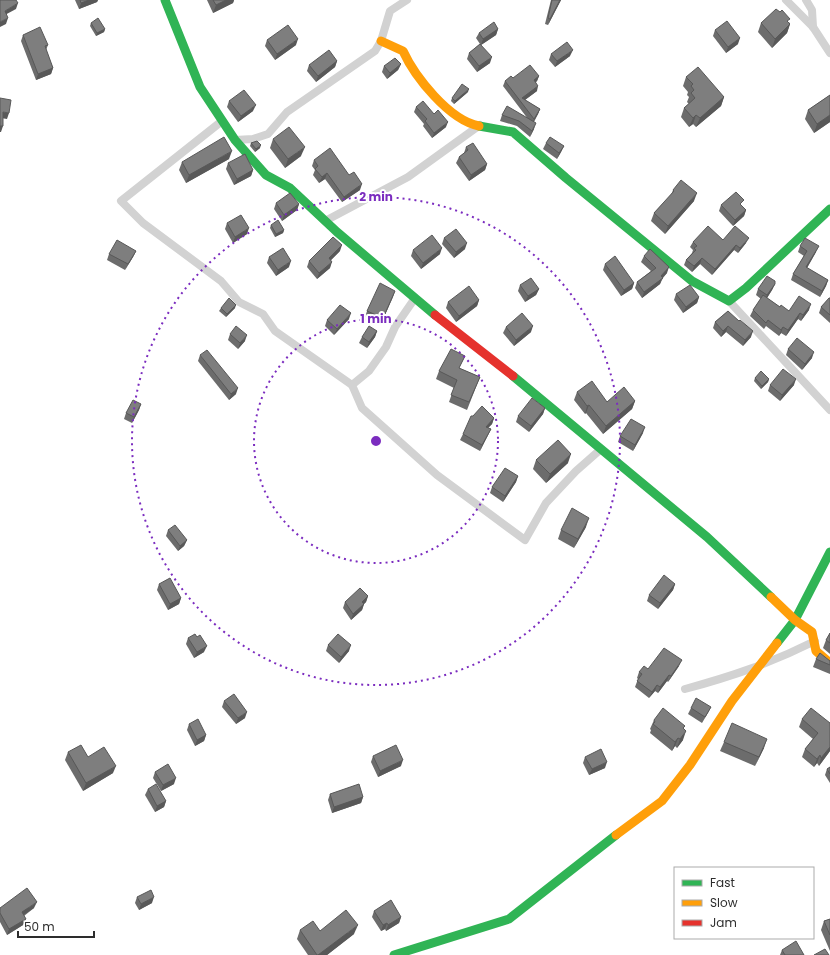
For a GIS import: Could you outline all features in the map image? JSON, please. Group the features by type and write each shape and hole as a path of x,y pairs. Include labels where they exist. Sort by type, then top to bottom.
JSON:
{"street":[{"path":"165,0 200,87 235,140 266,175 290,188 325,221 415,298 707,537 795,620 812,632 816,651 830,663"},
{"path":"235,140 253,139 268,134 286,112 375,51 381,41 390,11 407,0"},
{"path":"786,0 813,27 830,53"},
{"path":"806,0 812,10 813,27"},
{"path":"381,41 403,51 410,67 436,99 470,124 513,132 566,178 692,281 729,301 830,410"},
{"path":"222,121 121,201 143,223 221,281 239,302 263,314 275,331 352,384 362,408 390,434 437,476 525,540 546,503 576,470 601,449"},
{"path":"325,221 408,176 480,125"},
{"path":"729,301 746,288 830,209"},
{"path":"352,384 369,371 386,347 395,327 415,298"},
{"path":"394,955 509,919 605,843 662,801 690,765 732,701 795,620 830,552"},
{"path":"685,688 779,659 815,641"}],"building":[{"path":"0,0 16,0 18,3 5,11 8,18 0,22"},
{"path":"80,0 89,0 81,3"},
{"path":"213,0 226,0 216,5"},
{"path":"552,0 560,0 550,19 548,18"},
{"path":"776,9 780,12 782,10 790,19 787,21 790,24 775,39 761,23"},
{"path":"98,18 105,29 97,33 91,23"},
{"path":"727,21 740,38 728,47 715,30"},
{"path":"494,22 498,29 483,39 479,33"},
{"path":"288,25 298,39 277,54 267,40"},
{"path":"40,27 48,45 45,46 53,68 38,74 23,35"},
{"path":"567,42 573,50 557,61 551,54"},
{"path":"480,44 492,57 479,66 469,53"},
{"path":"329,50 337,61 318,76 309,65"},
{"path":"395,58 401,64 390,73 384,66"},
{"path":"530,65 539,76 534,80 538,86 522,98 540,109 534,119 505,81 511,76 513,78"},
{"path":"698,67 724,97 700,118 696,115 693,118 684,108 695,98 691,93 694,90 691,86 693,84 686,77"},
{"path":"462,84 469,89 455,101 452,98"},
{"path":"244,90 256,105 241,116 229,101"},
{"path":"830,95 830,115 817,124 808,110"},
{"path":"0,98 11,100 9,113 3,112 3,126 0,126"},
{"path":"423,101 434,114 438,110 448,122 434,133 425,121 427,119 416,107"},
{"path":"507,106 536,123 532,131 519,121 502,115"},
{"path":"289,127 305,147 288,159 273,139"},
{"path":"224,137 232,151 189,175 182,162"},
{"path":"550,137 564,146 559,153 546,143"},
{"path":"257,141 261,145 256,149 251,143"},
{"path":"473,143 487,164 471,175 459,157 468,150 466,147"},
{"path":"330,148 349,175 354,172 362,184 344,197 327,173 322,177 315,169 318,166 314,160"},
{"path":"245,154 253,170 237,179 228,163"},
{"path":"681,180 697,193 668,226 654,213 674,191 673,190"},
{"path":"736,192 744,200 740,204 746,210 735,220 721,205"},
{"path":"290,193 299,204 284,215 276,203"},
{"path":"241,215 249,228 235,237 227,223"},
{"path":"278,220 284,230 276,234 271,225"},
{"path":"708,226 723,240 735,226 749,238 740,248 736,245 715,269 702,258 694,266 686,260 696,250 694,248 697,246 693,242"},
{"path":"456,229 467,243 456,252 444,238"},
{"path":"432,235 442,248 423,263 413,250"},
{"path":"333,237 342,245 329,258 332,262 319,273 309,261"},
{"path":"805,238 819,246 806,267 828,280 822,291 793,274 807,251 800,246"},
{"path":"117,240 136,251 128,264 109,254"},
{"path":"283,248 291,261 278,270 269,257"},
{"path":"650,249 669,267 661,276 663,278 644,292 637,282 656,268 644,256"},
{"path":"615,256 634,283 624,290 605,264"},
{"path":"767,276 775,281 775,284 767,295 758,289"},
{"path":"531,278 539,289 528,296 520,285"},
{"path":"380,283 395,291 383,318 367,311"},
{"path":"690,285 699,297 686,307 676,294"},
{"path":"469,286 479,300 459,316 448,302"},
{"path":"763,295 780,307 781,305 789,311 799,296 811,304 803,315 800,313 788,330 783,327 781,330 768,320 766,323 753,310"},
{"path":"229,298 236,305 227,314 221,308"},
{"path":"830,298 830,315 821,307"},
{"path":"340,305 351,313 337,329 327,320"},
{"path":"728,311 753,331 745,340 728,326 723,331 715,322"},
{"path":"522,313 533,326 516,340 506,327"},
{"path":"236,326 247,335 240,343 230,334"},
{"path":"369,326 377,331 369,342 362,337"},
{"path":"797,338 814,352 805,364 788,349"},
{"path":"451,349 465,356 459,368 480,377 469,402 451,395 457,380 439,371"},
{"path":"207,350 238,388 231,394 200,355"},
{"path":"783,369 796,379 782,395 770,385"},
{"path":"761,371 769,379 762,386 755,378"},
{"path":"592,381 607,402 624,387 635,401 606,426 589,405 587,406 577,392"},
{"path":"532,398 545,408 531,426 518,416"},
{"path":"133,400 141,404 134,417 126,413"},
{"path":"482,406 494,418 486,427 491,429 482,445 463,434 471,416 473,416"},
{"path":"631,419 645,427 635,445 620,436"},
{"path":"558,440 571,454 550,474 536,460"},
{"path":"505,468 518,476 505,496 492,487"},
{"path":"572,508 589,518 578,539 561,530"},
{"path":"175,525 187,540 180,546 168,530"},
{"path":"664,575 675,584 660,603 649,595"},
{"path":"170,578 181,598 170,604 159,584"},
{"path":"360,588 368,596 362,602 364,604 353,614 345,602"},
{"path":"830,633 830,643 826,640"},
{"path":"195,634 197,637 200,635 207,646 197,652 188,638"},
{"path":"338,634 351,645 341,657 328,645"},
{"path":"664,648 682,660 671,676 669,675 660,687 657,685 652,692 637,681 642,674 639,672 644,666 648,669"},
{"path":"820,653 830,661 830,665 816,659"},
{"path":"234,694 247,712 238,718 224,701"},
{"path":"696,698 711,707 705,717 691,708"},
{"path":"663,708 685,726 683,728 686,731 680,739 678,738 675,742 653,724 655,722 654,720"},
{"path":"811,708 830,723 830,747 821,758 820,755 817,759 805,749 818,733 802,719"},
{"path":"198,719 206,735 197,740 189,724"},
{"path":"732,723 767,739 759,757 724,742"},
{"path":"81,745 88,757 104,747 116,766 86,783 68,752"},
{"path":"396,745 403,760 380,771 373,756"},
{"path":"601,749 607,762 592,769 585,757"},
{"path":"168,764 176,778 163,785 155,772"},
{"path":"830,767 830,774 827,769"},
{"path":"156,784 166,801 157,806 148,789"},
{"path":"359,784 363,797 334,807 330,794"},
{"path":"27,888 37,902 22,912 26,919 9,929 0,913 0,908"},
{"path":"151,890 154,897 141,904 137,897"},
{"path":"391,900 401,917 388,925 387,923 383,925 374,911"},
{"path":"346,910 358,925 317,955 300,930 313,921 320,931"},
{"path":"830,919 830,935 824,921"},
{"path":"796,941 804,955 785,955 782,950"},
{"path":"825,949 829,955 814,955"}],"traffic: fast":[{"path":"165,0 200,87 235,140 266,175 290,188 337,232 435,315"},
{"path":"479,126 513,132 566,178 692,281 729,301 746,288 830,209"},
{"path":"513,376 707,537 771,597"},
{"path":"777,643 795,620 830,552"},
{"path":"394,955 509,919 616,835"}],"traffic: slow":[{"path":"381,41 403,51 424,85 445,106 456,115 479,126"},
{"path":"771,597 795,620 812,632 816,651 830,663"},
{"path":"616,835 662,801 690,765 732,701 777,643"}],"traffic: jam":[{"path":"435,315 513,376"}]}
